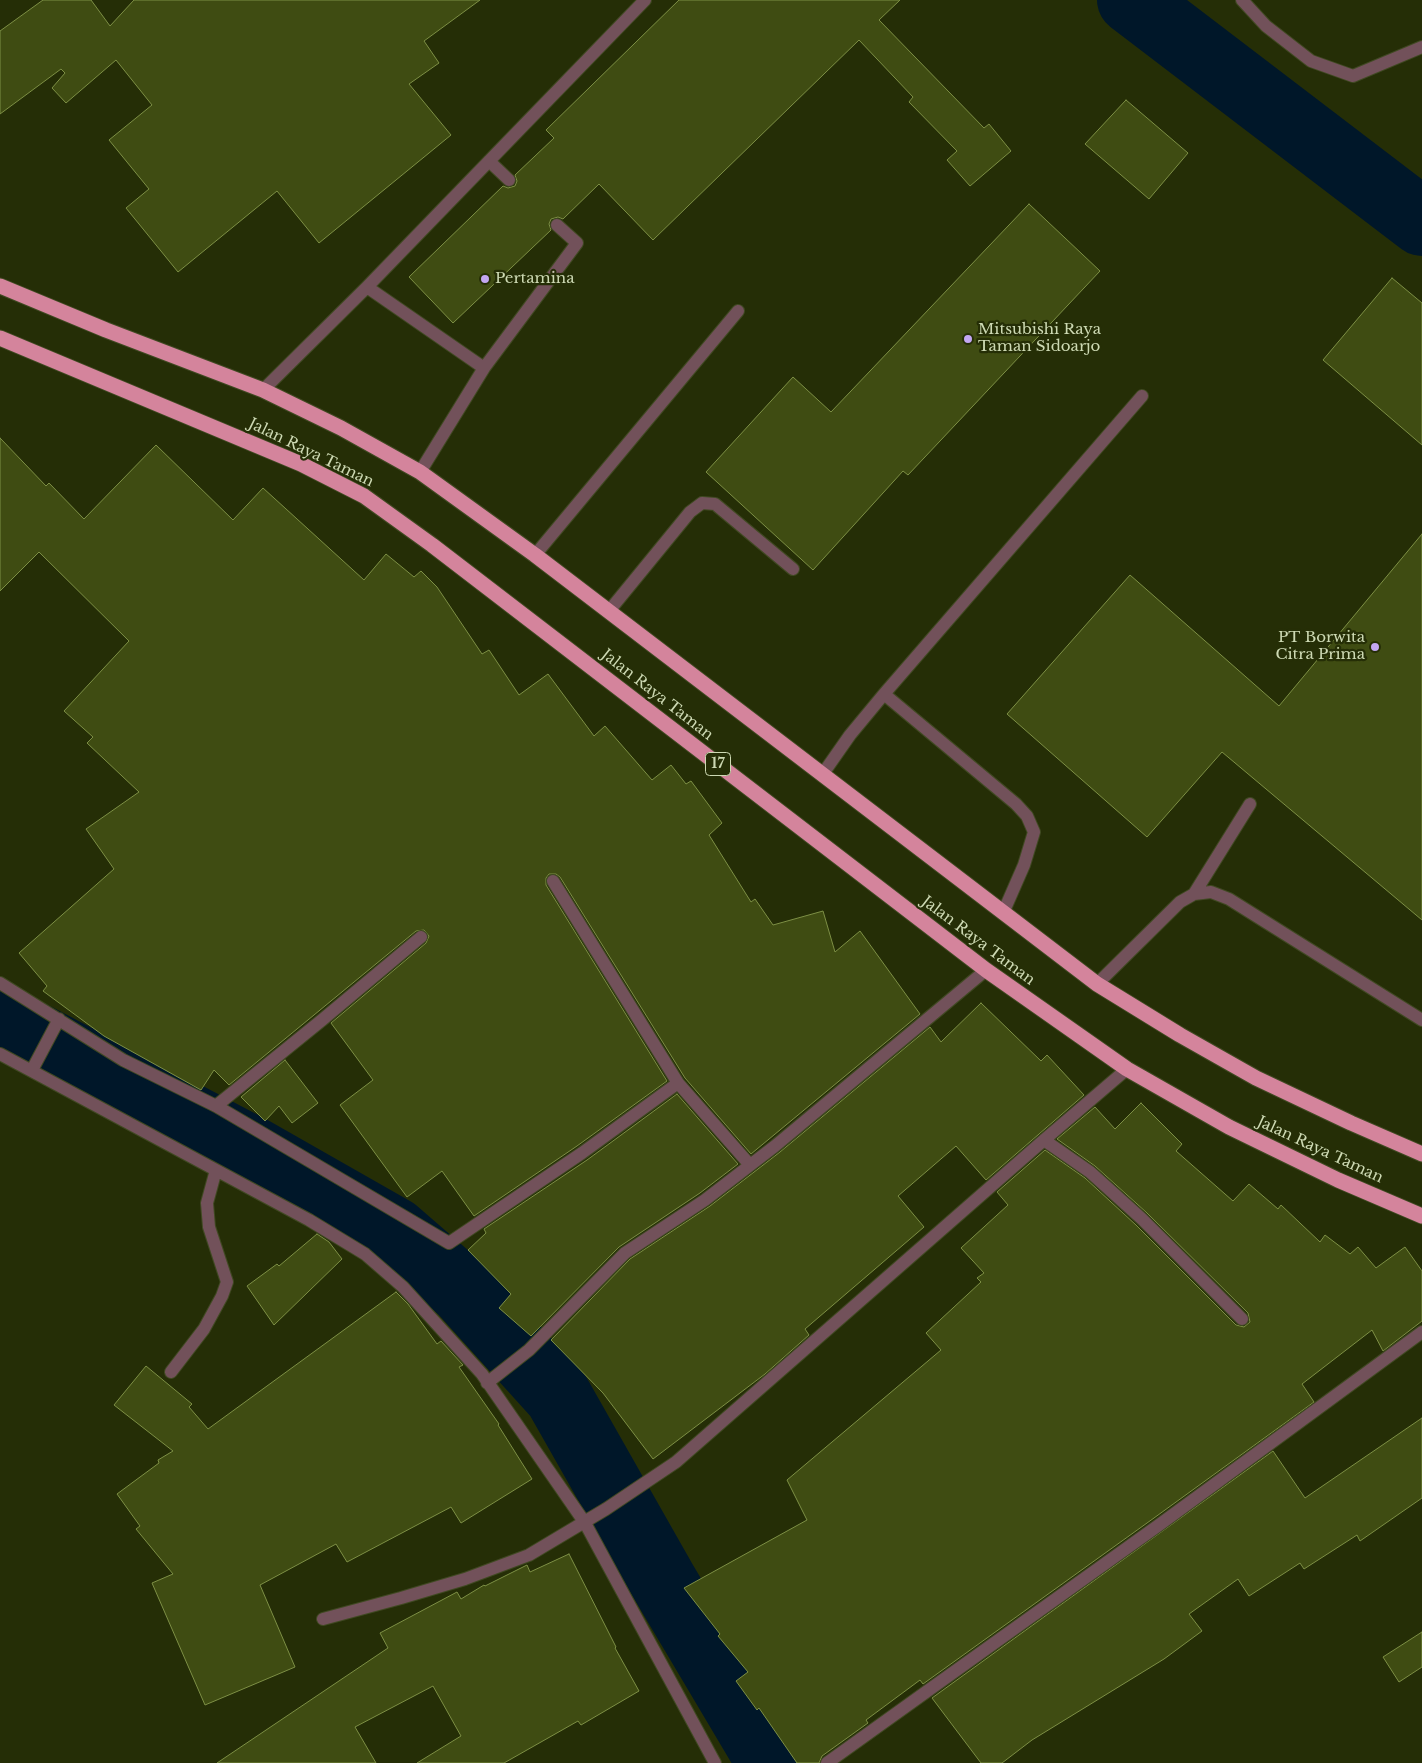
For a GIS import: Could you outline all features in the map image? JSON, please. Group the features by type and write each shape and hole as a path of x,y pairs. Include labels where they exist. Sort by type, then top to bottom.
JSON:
{"highway":[{"path":"0,286 106,330 263,390 341,428 420,472 535,554 1097,984 1180,1035 1256,1078 1422,1154"},
{"name":"Jalan Raya Taman","path":"0,338 302,464 364,496 448,556 986,970 1127,1069 1229,1126 1338,1180 1422,1216"}],"street":[{"path":"263,390 367,287 645,0"},
{"path":"1242,0 1266,26 1311,61 1353,76 1422,47"},
{"path":"489,161 509,180"},
{"path":"420,472 484,368 577,243 557,225"},
{"path":"367,287 484,368"},
{"path":"535,554 738,312"},
{"path":"822,774 850,735 884,694 1142,396"},
{"path":"609,611 690,512 702,503 715,504 793,569"},
{"path":"884,694 1016,804 1027,816 1034,832 1024,865 1003,913"},
{"path":"1194,894 1250,804"},
{"path":"553,881 678,1083 750,1165"},
{"path":"1097,984 1180,902 1194,894 1211,892 1229,899 1422,1020"},
{"path":"216,1106 421,936"},
{"path":"487,1383 529,1350 625,1253 705,1200 750,1165 986,970"},
{"path":"0,983 123,1060 216,1106 449,1243 582,1153 678,1083"},
{"path":"32,1070 59,1019"},
{"path":"0,1054 309,1220 364,1254 403,1287 487,1383 584,1523 715,1763"},
{"path":"323,1618 465,1579 529,1555 606,1509 683,1455 1127,1069"},
{"path":"1044,1140 1090,1172 1142,1219 1242,1319"},
{"path":"171,1372 204,1329 222,1296 227,1282 209,1227 207,1203 216,1170"},
{"path":"827,1763 1159,1525 1422,1332"}],"building":[{"path":"43,0 91,0 110,26 134,0 480,0 424,41 439,63 409,84 451,135 319,243 277,191 178,272 126,208 149,189 109,140 152,105 116,60 66,103 52,88 65,73 61,69 0,114 0,31"},
{"path":"679,0 900,0 879,20 984,128 989,124 1011,151 970,186 947,160 957,151 909,102 913,97 859,40 653,240 599,184 563,219 558,217 551,219 549,224 551,230 453,323 409,277 503,186 508,188 515,186 517,181 515,175 554,138 546,130"},
{"path":"1126,100 1188,153 1149,199 1085,144"},
{"path":"1029,204 1100,271 908,475 903,471 813,570 706,472 793,377 831,412"},
{"path":"1392,278 1422,303 1422,445 1323,360"},
{"path":"0,438 46,486 49,483 84,519 156,445 233,520 263,488 364,580 386,554 414,577 421,571 437,587 482,654 489,650 519,695 548,674 594,736 605,726 652,780 671,765 686,784 691,781 722,823 709,835 751,902 755,899 773,925 823,911 835,952 860,931 920,1014 751,1154 685,1078 560,877 556,874 549,874 546,878 546,885 667,1081 577,1146 474,1216 442,1171 407,1197 340,1105 373,1080 331,1023 426,943 429,936 424,930 416,931 229,1085 214,1070 201,1090 104,1036 43,991 47,986 19,953 114,869 86,829 139,792 87,743 93,737 64,711 129,641 39,552 0,591"},
{"path":"1422,534 1422,920 1222,752 1147,837 1007,714 1130,575 1279,706"},
{"path":"981,1003 1041,1061 1047,1055 1084,1095 986,1180 956,1146 898,1196 924,1227 805,1329 809,1335 765,1374 653,1459 603,1393 551,1340 630,1259 710,1206 780,1152 930,1027 941,1042"},
{"path":"285,1060 318,1103 292,1123 279,1106 265,1121 241,1097"},
{"path":"677,1094 738,1164 700,1193 619,1247 531,1336 499,1308 511,1294 468,1250 486,1233 484,1229 587,1160"},
{"path":"1141,1103 1182,1144 1176,1151 1233,1201 1249,1184 1278,1209 1281,1205 1320,1242 1325,1235 1350,1254 1358,1247 1376,1268 1405,1247 1422,1271 1422,1321 1383,1351 1372,1330 1302,1384 1314,1402 923,1684 920,1680 866,1720 868,1723 822,1756 819,1763 797,1763 759,1708 757,1710 736,1681 748,1672 718,1636 720,1634 684,1588 807,1520 787,1480 941,1350 926,1333 981,1282 977,1278 984,1273 961,1248 1008,1205 997,1192 1045,1150 1085,1178 1136,1225 1236,1325 1244,1327 1250,1322 1248,1313 1147,1213 1095,1166 1057,1139 1095,1107 1115,1129"},
{"path":"317,1234 329,1242 342,1259 274,1325 247,1286 277,1264 279,1266"},
{"path":"396,1292 408,1304 437,1344 441,1341 463,1365 459,1367 499,1424 532,1479 461,1523 451,1507 347,1562 336,1544 260,1585 295,1667 205,1705 152,1583 173,1574 136,1529 140,1526 117,1494 159,1463 158,1460 173,1451 114,1405 146,1366 192,1404 189,1407 208,1429"},
{"path":"1422,1418 1422,1498 1360,1541 1357,1535 1304,1569 1300,1563 1249,1596 1238,1579 1189,1614 1202,1631 1164,1659 1032,1740 1002,1763 981,1763 932,1698 1273,1451 1305,1498"},
{"path":"569,1554 615,1648 639,1691 581,1725 578,1721 504,1763 417,1763 461,1736 433,1686 355,1727 376,1763 217,1763 388,1648 380,1633 457,1592 461,1599 484,1585 527,1565 530,1572"},
{"path":"1422,1632 1422,1667 1399,1682 1383,1657"}],"waterway":[{"path":"1131,0 1422,222"},
{"path":"0,1018 250,1149 394,1231 462,1290 558,1396 663,1581 771,1763"}],"place":[{"name":"Pertamina","path":"485,279"},
{"name":"Mitsubishi Raya Taman Sidoarjo","path":"968,339"},
{"name":"PT Borwita Citra Prima","path":"1375,647"}]}
